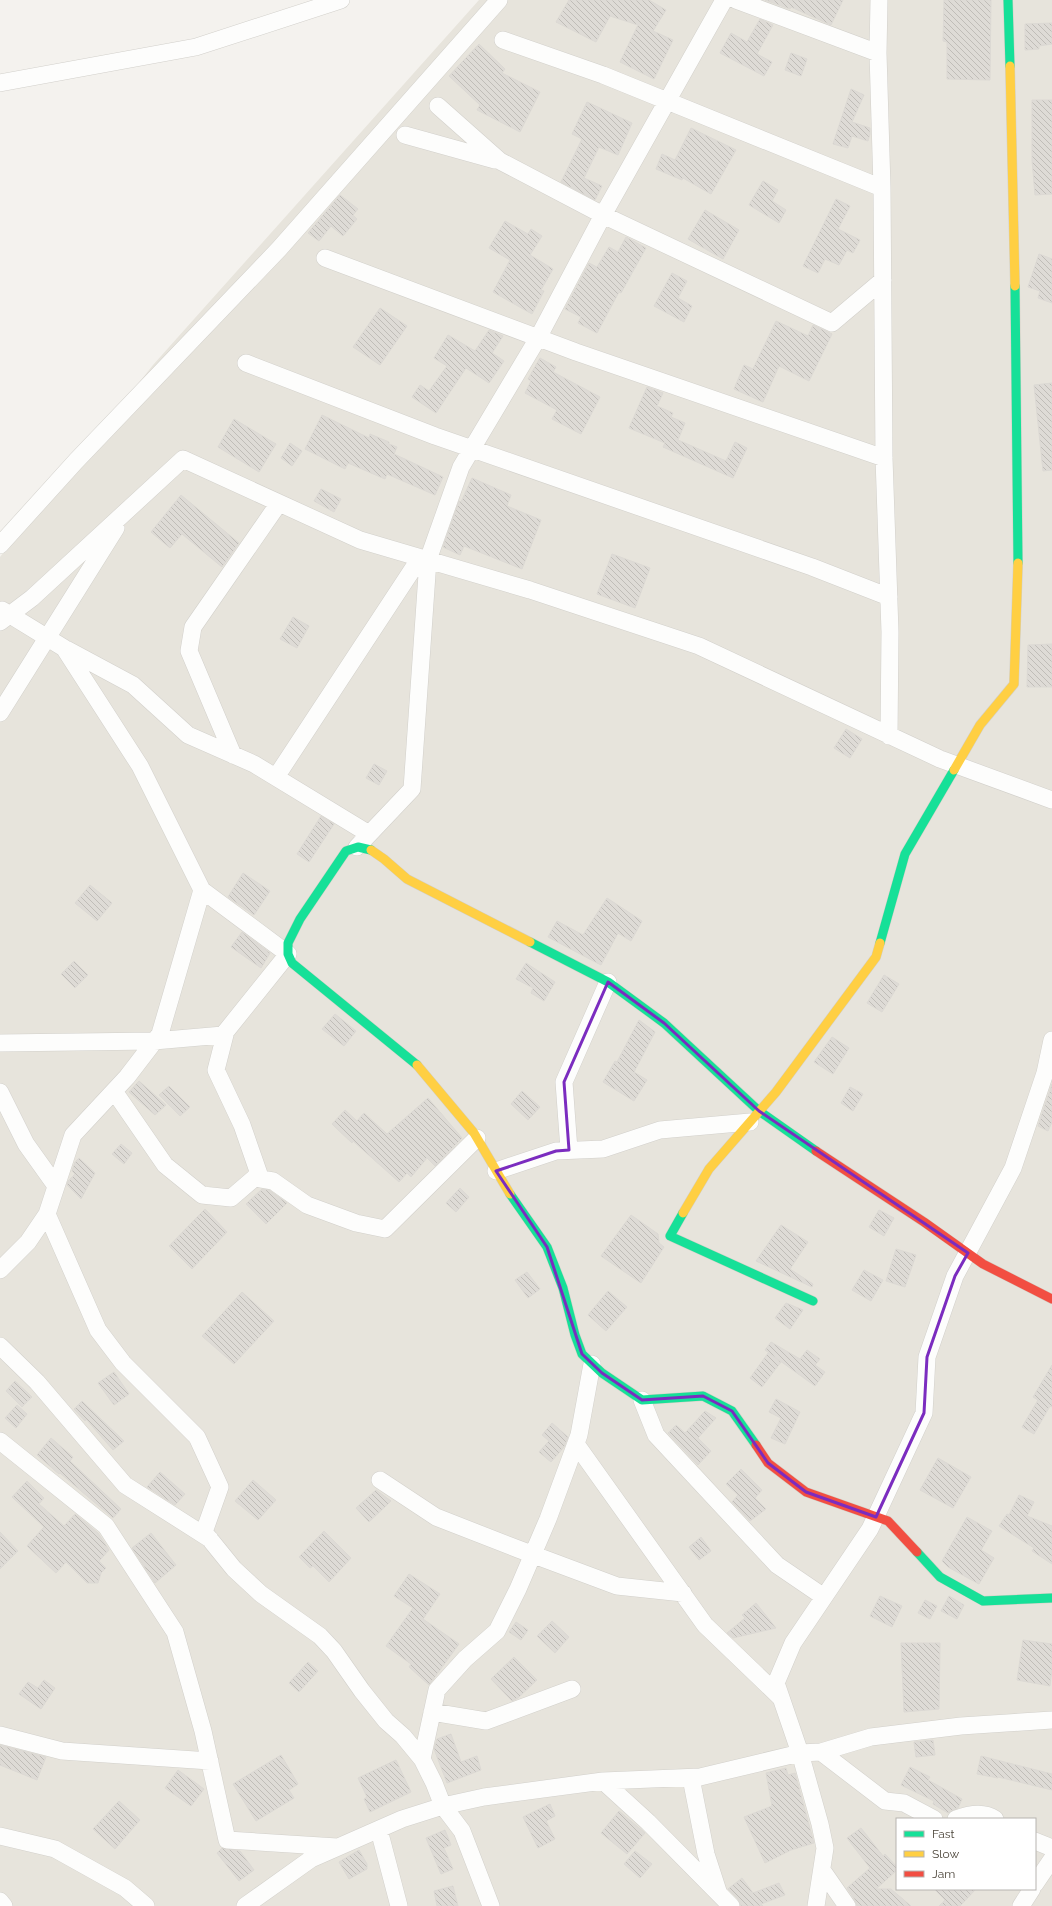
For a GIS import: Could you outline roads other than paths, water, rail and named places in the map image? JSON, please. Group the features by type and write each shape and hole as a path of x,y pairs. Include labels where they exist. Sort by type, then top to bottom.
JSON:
{"street":[{"path":"0,83 196,47 341,0"},
{"path":"0,545 82,455 279,249 499,0"},
{"path":"276,778 424,559 461,467 538,338 603,215 724,0"},
{"path":"736,0 878,53"},
{"path":"879,0 878,53 882,188 884,458 888,597 889,736"},
{"path":"813,1301 670,1236 709,1169 776,1092 876,957 905,854 980,725 1014,684 1018,585 1016,308 1008,0"},
{"path":"503,40 603,75 882,188"},
{"path":"438,106 500,161"},
{"path":"405,134 500,161 603,215 832,323 883,280"},
{"path":"325,258 538,338 884,458"},
{"path":"246,363 472,449 812,567 888,597"},
{"path":"3,615 32,598 183,459 360,540 530,590 699,646 889,736 956,765 1052,800"},
{"path":"233,755 189,651 193,627 280,503"},
{"path":"0,713 128,510"},
{"path":"424,559 412,789 357,847 346,851 300,920 288,943 288,954 292,963 301,971 416,1063 477,1138 496,1171 547,1247 563,1288 575,1335 582,1354 602,1373 642,1400 656,1435 777,1565 824,1597"},
{"path":"3,615 133,685 188,736 254,764 369,834"},
{"path":"64,648 140,766 202,890 288,954"},
{"path":"357,847 367,849 386,861 407,879 608,982 664,1023 755,1116 924,1222 984,1264 1052,1299"},
{"path":"0,1270 28,1242 46,1214 73,1135 114,1091 160,1034 202,890"},
{"path":"0,1042 154,1041 223,1035 288,954"},
{"path":"569,1150 564,1082 608,982"},
{"path":"114,1091 165,1165 202,1195 231,1198 259,1174 242,1124 216,1070 226,1031"},
{"path":"816,1906 825,1848 820,1824 800,1753 776,1683 793,1643 870,1529 924,1413 927,1357 955,1276 1013,1168 1045,1072 1052,1040"},
{"path":"0,1092 26,1144 56,1186"},
{"path":"496,1171 556,1151 603,1149 660,1130 755,1116"},
{"path":"255,1178 273,1182 307,1205 356,1223 385,1229 477,1138"},
{"path":"46,1214 98,1330 123,1363 197,1437 220,1487 204,1532 234,1569 261,1594 320,1636 334,1651 362,1691 386,1721 403,1736 422,1758 443,1806 462,1831 491,1906"},
{"path":"0,1346 37,1382 125,1485 210,1539"},
{"path":"422,1758 437,1690 465,1658 497,1631 518,1589 579,1435 592,1364"},
{"path":"642,1400 703,1396 732,1411 768,1463 806,1492 888,1521 940,1577 983,1600 1006,1602 1052,1598"},
{"path":"0,1441 106,1526 175,1632 203,1731 227,1840 339,1847"},
{"path":"576,1444 705,1625 780,1697"},
{"path":"380,1480 436,1517 617,1586 683,1593"},
{"path":"432,1712 486,1721 572,1689"},
{"path":"245,1906 311,1859 402,1819 443,1806 484,1797 603,1781 691,1778 800,1753 821,1752 871,1737 961,1726 1052,1720"},
{"path":"0,1734 62,1751 210,1762"},
{"path":"821,1752 885,1801 904,1803 932,1818"},
{"path":"691,1778 706,1854 718,1891"},
{"path":"603,1781 648,1822 686,1862 718,1891 731,1906"},
{"path":"959,1818 969,1814 989,1816 993,1818"},
{"path":"379,1830 399,1906"},
{"path":"0,1836 55,1849 125,1888 146,1906"},
{"path":"1036,1840 1052,1848"},
{"path":"1036,1883 1052,1859"},
{"path":"822,1870 847,1906"},
{"path":"1021,1906 1031,1890"},
{"path":"0,1901 4,1906"}]}
